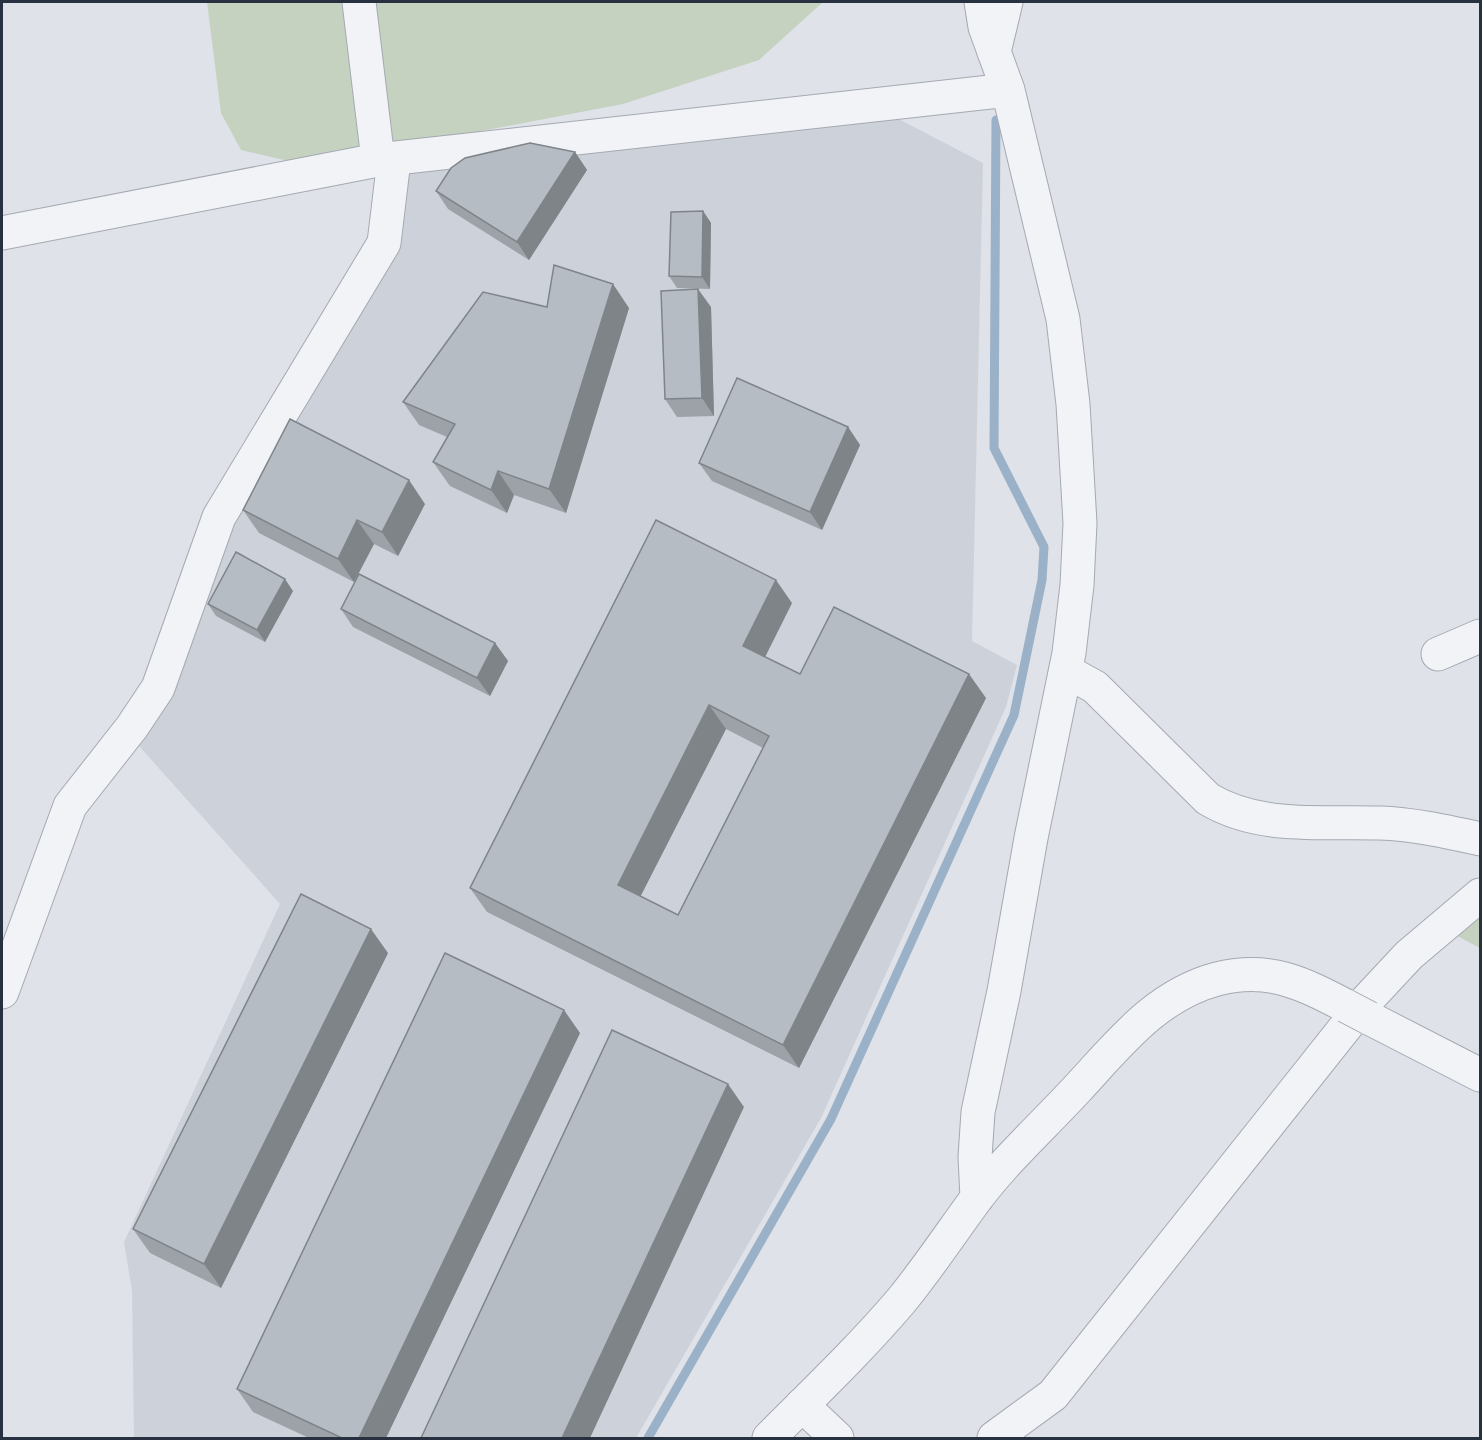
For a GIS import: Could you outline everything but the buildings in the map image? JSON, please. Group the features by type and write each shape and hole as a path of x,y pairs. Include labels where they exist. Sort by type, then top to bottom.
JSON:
{"street":[{"path":"2,992 70,806 132,726 158,688 219,517 384,243 386,160 359,2"},
{"path":"977,1198 975,1157 978,1112 1004,991 1031,838 1065,671 1077,585 1080,523 1073,404 1063,320 1008,90 985,27 981,2"},
{"path":"994,52 1006,2"},
{"path":"2,233 386,160 1008,90"},
{"path":"1438,654 1480,636"},
{"path":"1065,671 1095,687 1208,799 1228,811 1257,820 1382,823 1480,839"},
{"path":"994,1438 1053,1395 1367,1000 1408,955 1480,895"},
{"path":"769,1438 899,1303 941,1251 977,1198 1139,1022 1172,998 1216,980 1242,974 1273,975 1302,983 1480,1076"},
{"path":"802,1406 837,1438"}],"shaded area":[{"path":"895,117 983,163 972,641 1017,665 1006,707 821,1118 636,1438 134,1438 132,1291 124,1242 280,904 139,746 184,656 231,516 406,170"}],"green space":[{"path":"207,2 823,2 759,60 623,104 372,152 288,161 241,150 221,113"},
{"path":"1480,906 1480,948 1450,932"}],"waterway":[{"path":"648,1438 831,1119 1014,715 1042,580 1044,547 994,448 996,120"}]}
